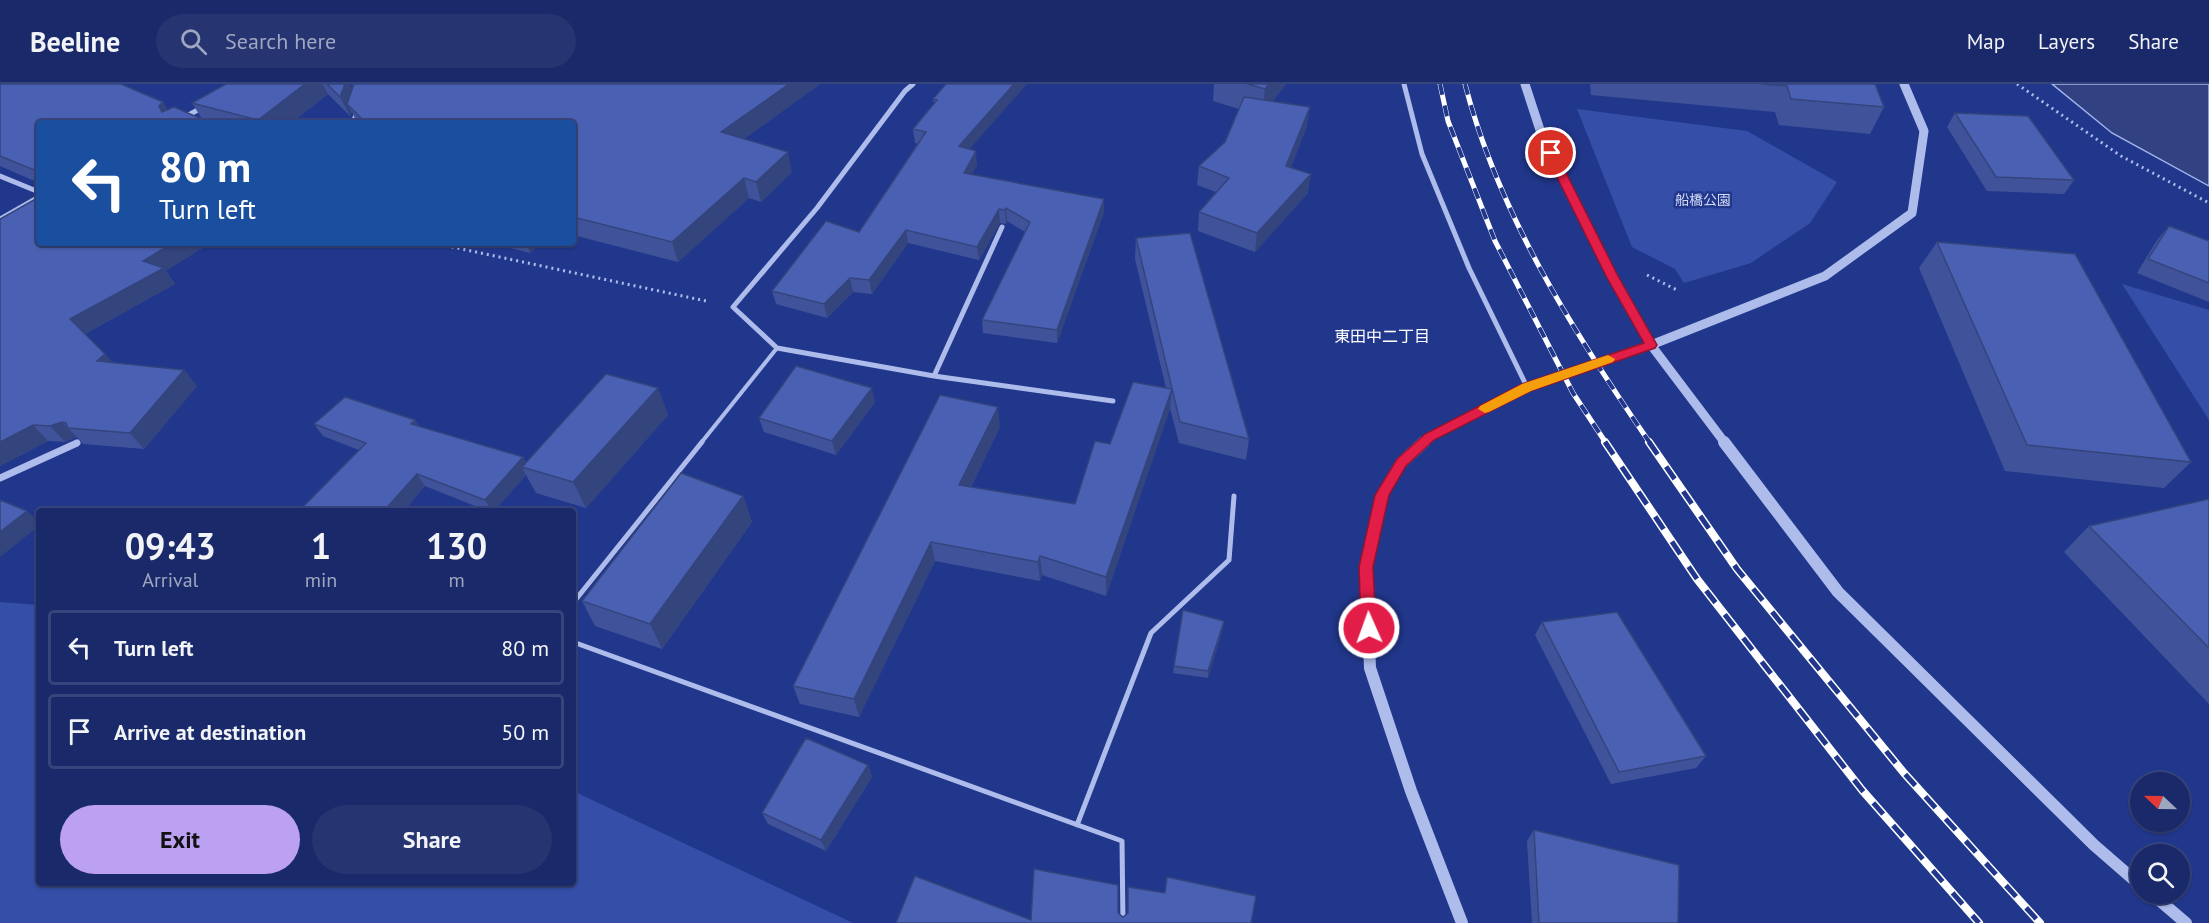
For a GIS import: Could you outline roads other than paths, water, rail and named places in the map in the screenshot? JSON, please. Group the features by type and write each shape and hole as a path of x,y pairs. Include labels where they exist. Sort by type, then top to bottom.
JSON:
{"street":[{"path":"913,84 905,91 817,208 733,307 777,348 934,376 1113,401"},
{"path":"1404,84 1422,154 1469,268 1527,387"},
{"path":"1525,84 1540,133 1612,276 1651,345 1838,592 2094,845 2130,876"},
{"path":"1462,923 1411,790 1370,668 1366,567 1382,495 1401,463 1430,437 1527,387 1651,345 1825,276 1912,213 1924,131 1904,84"},
{"path":"354,120 359,104"},
{"path":"179,120 205,106"},
{"path":"0,176 36,191"},
{"path":"0,219 36,199"},
{"path":"934,376 1002,227"},
{"path":"0,478 77,443"},
{"path":"2164,904 2186,923"}],"lane":[{"path":"576,599 777,348"},
{"path":"1077,825 1151,633 1229,560 1234,496"},
{"path":"576,643 1122,841 1123,923"}],"railway":[{"path":"1440,84 1448,121 1495,241 1573,393 1606,443"},
{"path":"1465,84 1480,133 1518,226 1567,316 1650,443"},
{"path":"1605,442 1697,579 1862,790 1979,923"},
{"path":"1649,442 1737,569 1904,773 2040,923"}],"district":[{"name":"東田中二丁目","path":"1382,336"}],"park label":[{"name":"船橋公園","path":"1703,200"}]}
